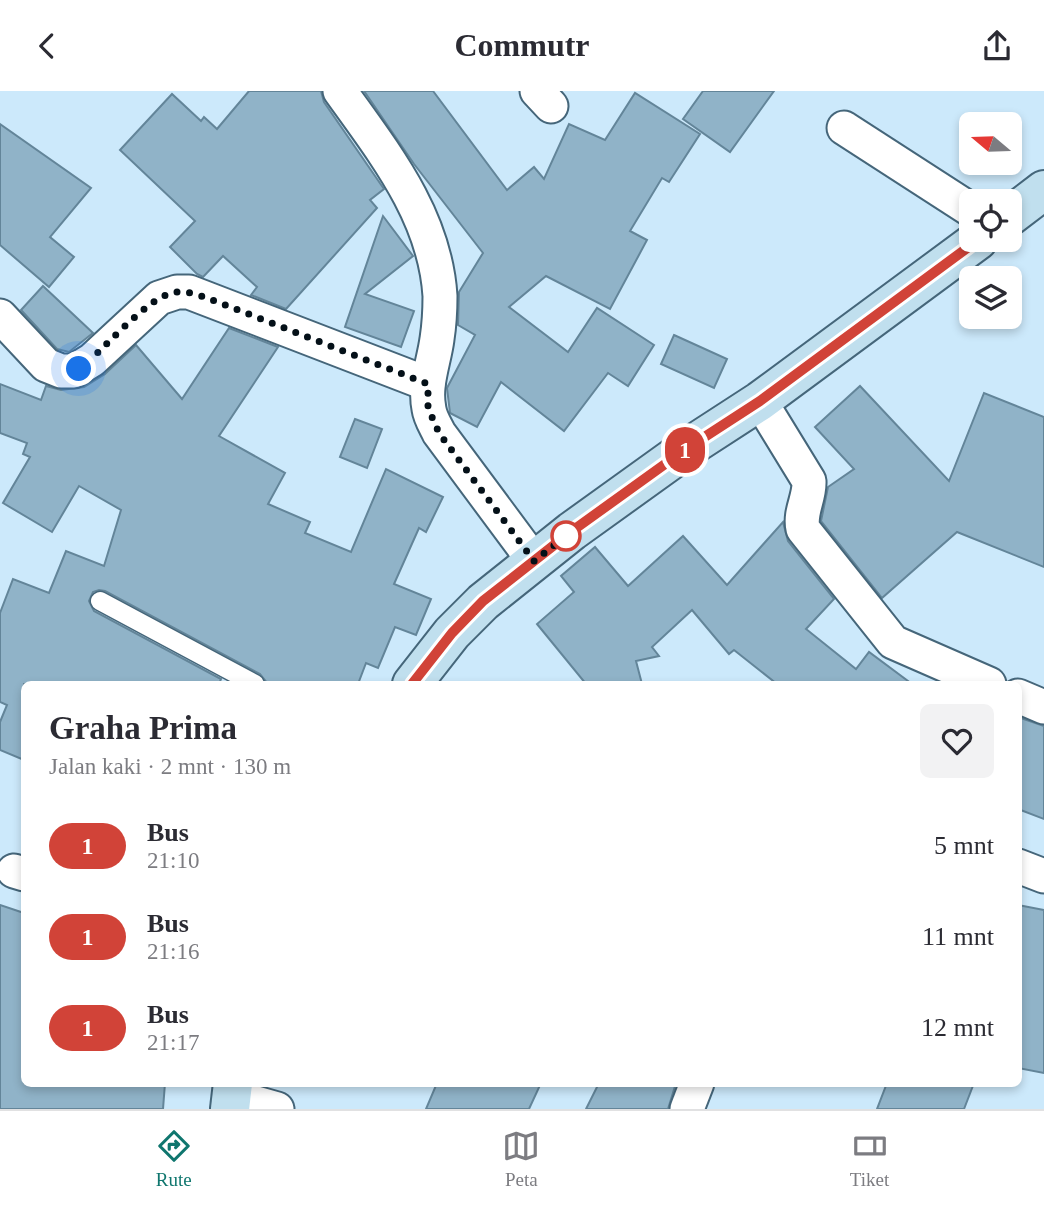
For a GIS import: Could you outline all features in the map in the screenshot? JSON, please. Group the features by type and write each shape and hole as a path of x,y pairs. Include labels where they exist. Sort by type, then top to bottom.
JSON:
{"main road":[{"path":"1022,207 1044,190"},
{"path":"414,681 452,633 483,601 534,561 607,505 760,401 962,252"}],"street":[{"path":"340,91 399,174 424,225 435,261 440,299 428,384 428,408 439,433 534,561"},
{"path":"844,128 959,202"},
{"path":"0,316 46,365 61,371 74,371 92,360 159,298 177,292 190,292 428,384"},
{"path":"760,401 809,481 808,496 801,518 803,529 893,642 982,681"},
{"path":"1022,699 1044,707"},
{"path":"1022,868 1044,876"},
{"path":"687,1109 695,1087"},
{"path":"231,1096 276,1109"}],"lane":[{"path":"100,601 249,681"}],"building":[{"path":"249,91 321,91 324,102 384,189 370,200 377,208 286,309 251,295 257,287 223,256 203,277 197,274 170,247 195,221 120,150 172,94 201,121 204,117 217,129"},
{"path":"364,91 433,91 507,190 534,167 544,179 569,124 605,140 635,93 700,134 669,182 662,178 630,231 647,240 610,309 546,276 509,307 568,352 597,308 654,345 628,386 608,373 564,431 501,382 477,427 450,413 447,388 475,335 458,325 459,292 483,253 414,164"},
{"path":"703,91 774,91 730,152 683,119"},
{"path":"0,124 91,188 50,237 74,257 49,287 0,245"},
{"path":"383,216 413,256 365,294 414,311 401,347 345,327"},
{"path":"43,286 93,333 69,352 57,349 21,310"},
{"path":"229,328 278,347 219,436 285,473 268,504 310,522 305,533 351,552 386,469 443,497 426,532 419,528 394,584 431,599 416,635 395,627 378,668 366,663 359,681 266,681 260,674 99,590 93,592 89,601 94,611 221,679 220,681 21,681 21,759 0,750 0,722 7,705 0,702 0,613 13,579 49,593 66,551 104,566 121,510 79,486 52,532 3,503 30,457 23,454 27,443 0,433 0,384 41,400 46,386 61,390 84,387 105,374 136,345 182,399"},
{"path":"674,335 727,359 714,388 661,364"},
{"path":"860,386 949,481 984,393 1044,417 1044,567 957,532 882,598 821,521 828,487 854,469 815,427"},
{"path":"355,419 382,429 367,468 340,457"},
{"path":"783,522 788,541 834,599 806,629 856,669 869,652 908,681 773,681 734,650 729,654 692,610 652,647 659,656 636,661 641,681 584,681 537,624 574,592 561,576 595,547 628,586 683,536 727,585"},
{"path":"1022,718 1044,726 1044,819 1022,811"},
{"path":"0,905 21,912 21,1087 165,1087 163,1109 0,1109"},
{"path":"1022,906 1044,910 1044,1073 1022,1069"},
{"path":"435,1087 539,1087 529,1109 426,1109"},
{"path":"597,1087 675,1087 668,1109 586,1109"},
{"path":"885,1087 972,1087 964,1109 877,1109"}],"bus line":[{"name":"1","path":"414,681 452,633 483,601 572,531 686,449 760,401 962,252"}],"route":[{"path":"79,369 159,298 169,293 190,292 428,384 428,408 439,433 534,561 566,536"}]}
